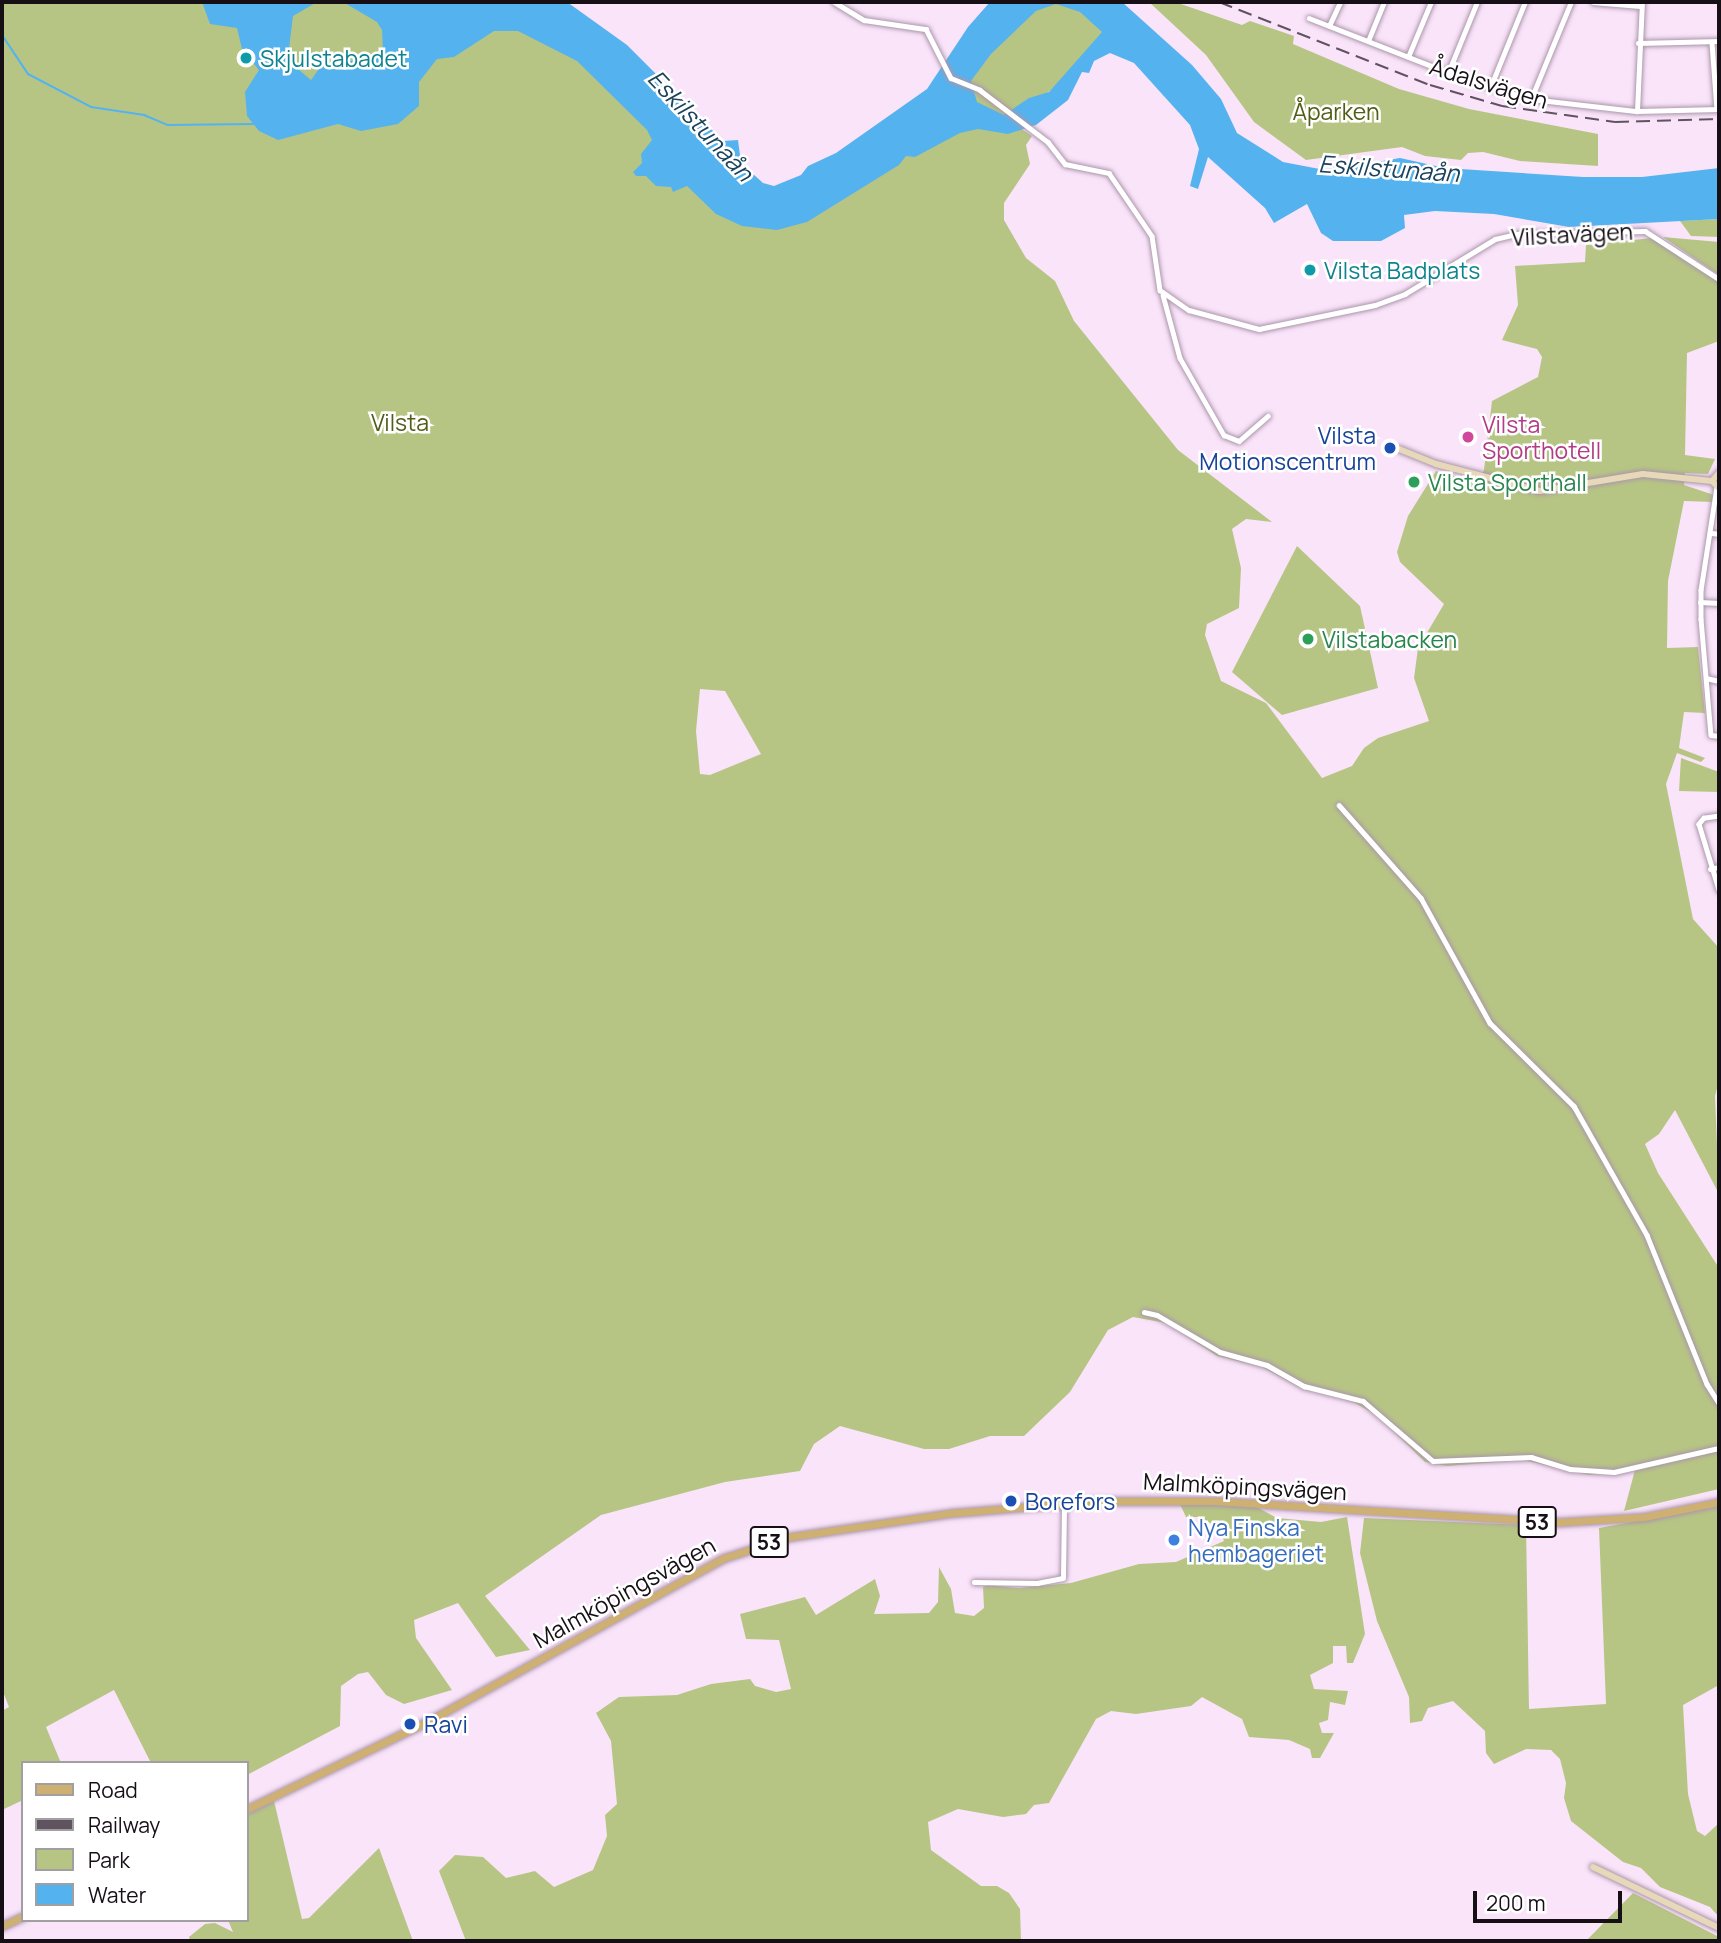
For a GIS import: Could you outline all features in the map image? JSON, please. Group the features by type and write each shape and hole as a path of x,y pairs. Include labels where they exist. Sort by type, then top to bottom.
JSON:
{"main road":[{"name":"Malmköpingsvägen","path":"248,1809 432,1719 745,1550 826,1530 1064,1502 1213,1501 1561,1522 1644,1517 1719,1502"},
{"path":"3,1923 21,1917"}],"street":[{"path":"834,2 864,20 921,26 932,36 943,66 954,80 976,88 1069,166 1098,167 1113,178 1152,236 1163,294 1180,358 1224,435 1239,440 1268,415"},
{"path":"1329,26 1340,2"},
{"path":"1368,41 1384,2"},
{"path":"1408,57 1431,2"},
{"path":"1448,73 1477,2"},
{"path":"1490,88 1525,2"},
{"path":"1531,99 1571,2"},
{"path":"1593,2 1641,4 1637,111"},
{"name":"Ådalsvägen","path":"1309,18 1448,73 1531,99 1637,111 1718,109"},
{"path":"1638,43 1719,41"},
{"path":"1712,43 1718,109"},
{"name":"Vilstavägen","path":"1163,294 1189,310 1267,328 1396,298 1503,236 1637,230 1650,232 1719,279"},
{"path":"1399,449 1436,464 1540,491 1643,474 1712,481 1718,487 1700,602 1711,735 1719,736"},
{"path":"1712,481 1719,473"},
{"path":"1712,533 1719,534"},
{"path":"1700,602 1719,603"},
{"path":"1706,678 1719,681"},
{"path":"1339,805 1421,898 1490,1023 1574,1106 1645,1230 1707,1384 1719,1403"},
{"path":"1719,816 1704,818 1699,824 1710,869 1719,890"},
{"path":"1710,869 1719,867"},
{"path":"1144,1312 1157,1315 1220,1352 1267,1365 1304,1386 1371,1405 1397,1434 1433,1461 1521,1456 1570,1469 1614,1472 1719,1448"},
{"path":"974,1583 1037,1583 1063,1578 1064,1502"},
{"path":"1593,1867 1719,1928"}],"green space":[{"name":"Vilsta","path":"2,2 430,2 555,25 747,217 809,203 1029,2 1099,2 1138,30 1078,67 1012,123 1032,136 1026,145 1030,164 1004,203 1004,220 1026,258 1055,281 1074,321 1178,450 1272,522 1246,519 1232,529 1241,568 1239,608 1207,624 1205,635 1221,681 1266,703 1322,778 1352,766 1364,748 1378,738 1429,721 1414,678 1418,648 1444,604 1400,562 1397,552 1408,516 1436,471 1478,483 1484,470 1492,401 1538,377 1542,357 1537,349 1502,340 1518,305 1515,266 1585,262 1586,245 1652,238 1719,283 1719,341 1687,353 1685,455 1715,459 1708,474 1685,473 1684,485 1714,495 1713,502 1684,501 1668,581 1667,648 1698,647 1705,713 1684,712 1679,748 1705,758 1701,762 1677,753 1666,784 1693,919 1719,948 1719,1081 1715,1096 1719,1194 1675,1110 1659,1134 1645,1144 1658,1173 1719,1268 1719,1489 1624,1511 1635,1470 1589,1475 1523,1460 1447,1466 1425,1462 1378,1416 1353,1402 1297,1386 1262,1367 1217,1356 1166,1323 1133,1317 1108,1330 1070,1392 1024,1436 990,1436 949,1449 924,1449 840,1426 814,1444 800,1471 725,1482 601,1515 485,1596 530,1650 496,1657 458,1603 414,1620 416,1638 452,1690 404,1704 386,1695 368,1672 358,1674 341,1686 340,1726 248,1774 248,1761 150,1761 114,1690 46,1727 60,1761 21,1761 21,1801 2,1810 2,1711 9,1707 2,1689","holes":["700,689 725,691 761,754 710,775 700,774 696,731"]},
{"name":"Åparken","path":"1149,2 1175,2 1242,25 1250,21 1294,36 1293,44 1399,89 1469,109 1598,134 1598,166 1520,161 1483,152 1468,153 1461,160 1425,156 1402,147 1306,160 1254,122 1206,55"},
{"path":"1719,219 1719,237 1691,236 1680,221"},
{"path":"1663,237 1719,242 1719,275 1701,263"},
{"name":"Vilstabacken","path":"1297,546 1360,606 1378,688 1282,715 1232,672"},
{"path":"1681,758 1719,772 1719,792 1679,791"},
{"path":"1180,1504 1253,1505 1277,1518 1321,1522 1347,1517 1365,1634 1353,1663 1347,1663 1346,1646 1333,1646 1333,1663 1310,1675 1314,1689 1348,1691 1345,1705 1330,1702 1328,1720 1319,1723 1322,1733 1334,1733 1320,1758 1312,1758 1310,1749 1289,1740 1249,1737 1242,1719 1202,1697 1191,1706 1136,1714 1111,1711 1096,1719 1049,1803 1034,1805 1026,1814 1003,1817 958,1809 928,1822 931,1850 981,1886 997,1886 1009,1893 1020,1909 1021,1941 466,1941 439,1871 455,1855 483,1857 506,1878 535,1871 554,1887 593,1870 607,1836 605,1815 617,1804 611,1741 596,1713 619,1697 677,1695 711,1684 750,1679 755,1686 776,1692 791,1689 779,1640 746,1639 740,1614 805,1597 816,1615 875,1579 880,1596 874,1614 929,1613 938,1602 939,1567 951,1589 955,1613 974,1616 984,1608 983,1587 988,1585 1019,1588 1071,1583 1139,1564 1176,1562 1224,1541 1219,1528 1200,1517 1186,1517"},
{"path":"1719,1506 1719,1685 1683,1705 1688,1794 1697,1831 1705,1836 1719,1823 1719,1917 1710,1907 1660,1887 1641,1868 1623,1862 1571,1821 1564,1798 1566,1783 1560,1759 1551,1750 1526,1749 1494,1764 1486,1753 1485,1731 1453,1701 1428,1708 1422,1721 1410,1723 1409,1697 1377,1621 1360,1553 1364,1518 1526,1525 1529,1709 1606,1704 1599,1528"},
{"path":"274,1801 302,1919 309,1918 379,1848 413,1941 190,1941 189,1937 205,1924 215,1923 233,1932 229,1922 248,1922 248,1814"},
{"path":"1633,1893 1719,1937 1719,1941 1586,1941"}],"water":[{"name":"Eskilstunaån","path":"202,2 317,2 293,16 289,49 298,69 311,80 318,70 334,60 357,61 383,51 382,30 377,22 343,2 567,2 627,45 723,141 738,140 741,163 763,183 774,186 801,175 808,166 836,153 927,89 968,27 990,2 1122,2 1192,65 1221,99 1237,133 1283,162 1330,171 1337,160 1348,167 1400,158 1445,168 1583,177 1642,177 1719,168 1719,219 1569,227 1494,214 1435,211 1404,215 1405,228 1381,241 1333,241 1321,233 1307,204 1274,223 1265,208 1208,157 1198,189 1190,186 1199,149 1190,125 1134,63 1110,53 1094,61 1089,73 1082,72 1068,100 1036,125 1008,134 978,129 960,133 915,157 906,156 899,165 807,222 777,230 742,226 716,214 687,186 673,192 671,187 656,186 646,176 636,176 633,172 642,163 641,154 652,140 647,130 577,61 518,31 494,31 454,57 437,59 419,82 419,106 398,124 361,131 338,124 278,140 259,131 247,116 245,92 259,70 242,49 237,28 210,24","holes":["1056,4 1080,12 1102,32 1049,92 1029,98 1004,115 977,102 971,81 991,54 1036,11"]}],"waterway":[{"path":"2,35 28,74 91,107 144,115 168,125 253,124"}],"railway":[{"path":"1219,2 1430,85 1502,106 1615,122 1719,119"}],"place":[{"name":"Skjulstabadet","path":"246,58"},
{"name":"Vilsta Badplats","path":"1310,270"},
{"name":"Vilsta Sporthotell","path":"1468,437"},
{"name":"Vilsta Motionscentrum","path":"1390,448"},
{"name":"Vilsta Sporthall","path":"1414,482"},
{"name":"Vilstabacken","path":"1308,639"},
{"name":"Borefors","path":"1011,1501"},
{"name":"Nya Finska hembageriet","path":"1174,1540"},
{"name":"Ravi","path":"410,1724"}]}
